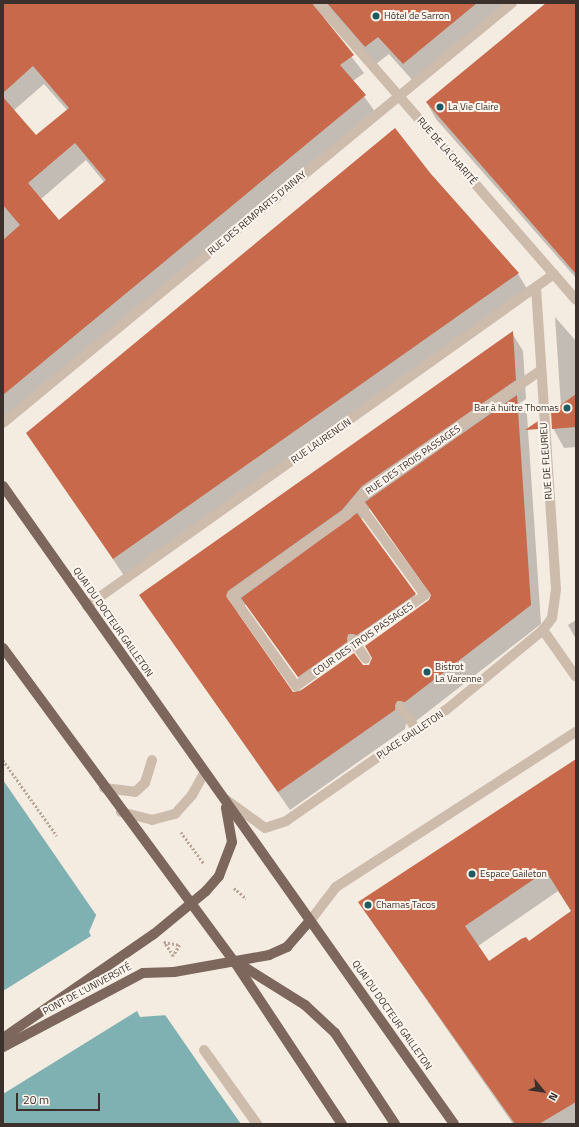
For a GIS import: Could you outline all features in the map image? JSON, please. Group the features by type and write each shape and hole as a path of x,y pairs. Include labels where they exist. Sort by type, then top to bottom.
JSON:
{"main road":[{"name":"QUAI DU DOCTEUR GAILLETON","path":"3,486 454,1124"},
{"path":"3,648 121,812 234,961 342,1124"},
{"name":"QUAI DU DOCTEUR GAILLETON","path":"191,905 219,876 232,842 222,797"},
{"name":"PONT DE L'UNIVERSITÉ","path":"3,1038 191,905"},
{"path":"234,961 270,955 287,947 310,921"},
{"path":"234,961 305,1005 335,1033 395,1124"},
{"name":"PONT DE L'UNIVERSITÉ","path":"3,1047 143,973 174,972 234,961"}],"street":[{"name":"RUE DE LA CHARITÉ","path":"318,3 576,300"},
{"name":"RUE DES REMPARTS D'AINAY","path":"3,423 512,3"},
{"name":"RUE LAURENCIN","path":"87,606 536,289 554,274"},
{"name":"RUE DE FLEURIEU","path":"536,289 556,605 543,630"},
{"name":"RUE DES TROIS PASSAGES","path":"232,596 347,515 366,491 540,371"},
{"name":"COUR DES TROIS PASSAGES","path":"232,596 296,686 354,642 425,594 357,502"},
{"path":"543,630 576,677"},
{"name":"PLACE GAILLETON","path":"222,797 265,828 286,821 446,710 543,630"},
{"path":"354,642 366,659"},
{"path":"400,706 417,730"},
{"path":"310,921 336,887 576,732"},
{"path":"104,788 134,792 145,784 152,760"},
{"path":"121,812 152,820 170,816 192,795 204,772"},
{"path":"204,1050 257,1124"}],"path":[{"path":"3,760 57,836"},
{"path":"170,816 200,861 246,898"},
{"path":"164,942 170,943 180,945 173,956 164,942"}],"water":[{"path":"3,780 210,1080 241,1124 3,1124"}],"pier":[{"path":"97,913 168,1015 140,1017 137,1011 3,1094 3,991 91,936 89,932"}],"building":[{"path":"3,3 312,3 354,55 340,65 366,95 3,395 3,240 20,225 3,205 3,97 36,135 69,108 33,66 3,93","holes":["75,143 106,180 59,220 28,183"]},
{"path":"327,3 477,3 403,64 378,37 365,47"},
{"path":"546,3 576,3 576,274 426,102"},
{"path":"395,128 431,174 519,273 113,559 26,433"},
{"path":"513,331 516,380 362,486 342,510 228,591 226,596 293,692 300,691 354,653 363,665 369,665 372,658 365,646 429,600 431,595 365,502 517,395 531,605 405,702 397,701 395,710 278,792 139,595"},
{"path":"576,394 576,427 552,429 551,412"},
{"path":"538,421 539,429 525,430"},
{"path":"357,513 416,594 357,635 348,634 347,642 298,677 241,598"},
{"path":"576,759 576,1102 539,1124 515,1124 358,902","holes":["546,871 571,911 529,941 526,937 521,939 489,961 465,926"]}],"place":[{"name":"Hôtel de Sarron","path":"376,16"},
{"name":"La Vie Claire","path":"440,107"},
{"name":"Bar à huitre Thomas","path":"567,408"},
{"name":"Bistrot La Varenne","path":"427,672"},
{"name":"Espace Gaileton","path":"472,874"},
{"name":"Chamas Tacos","path":"368,905"}]}
